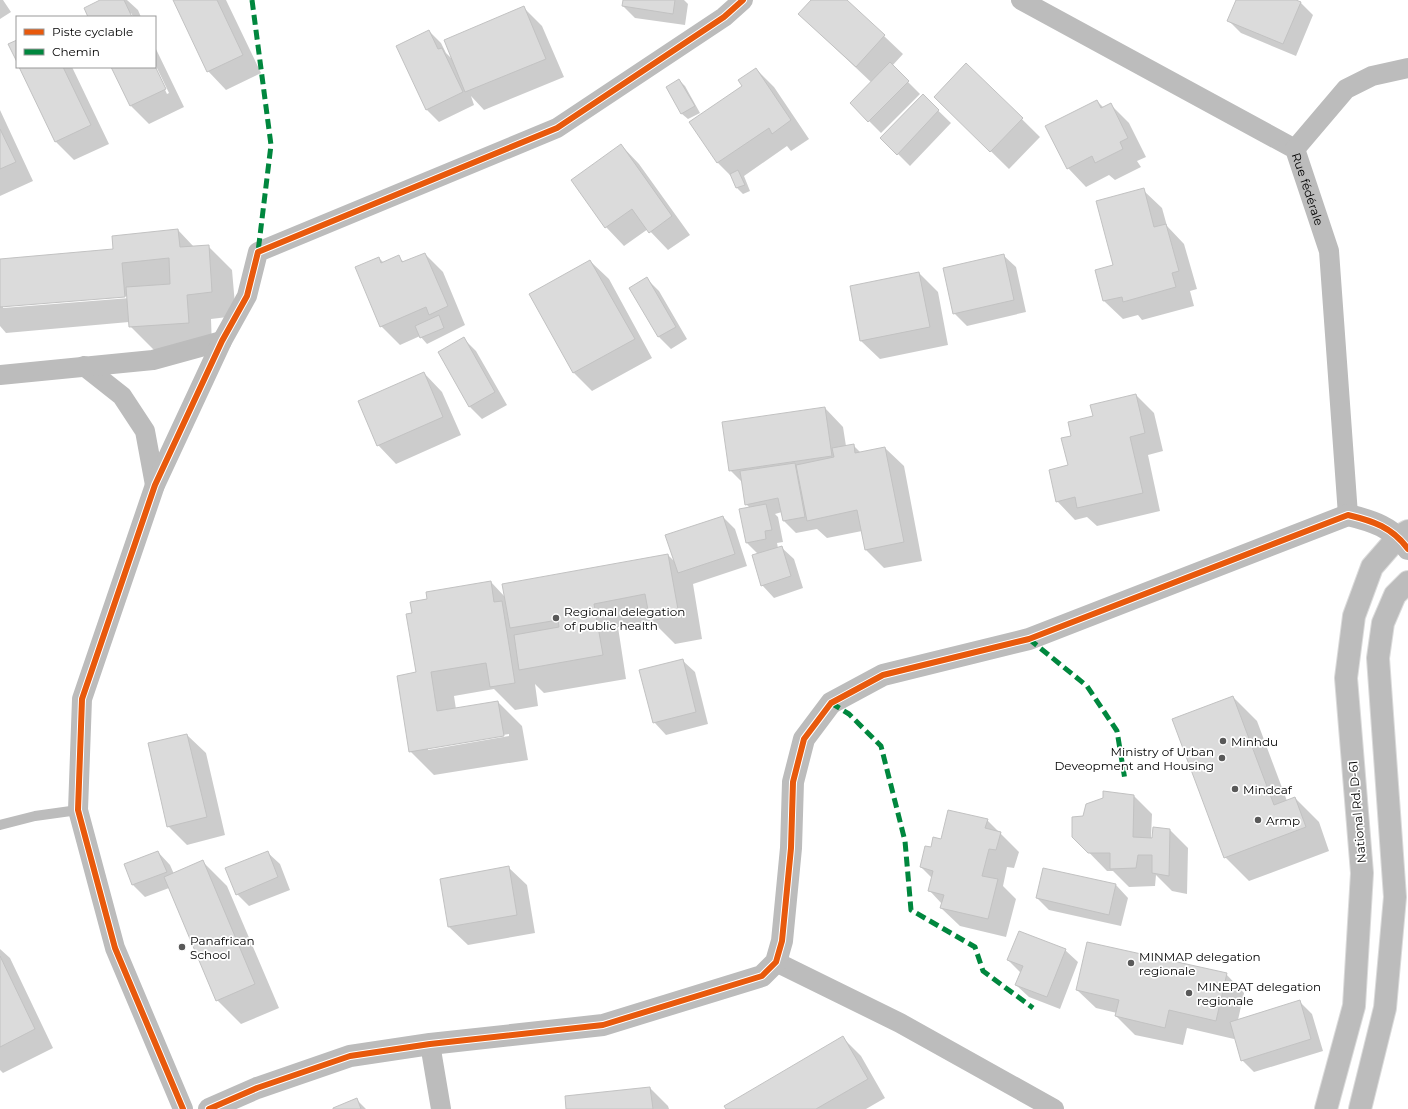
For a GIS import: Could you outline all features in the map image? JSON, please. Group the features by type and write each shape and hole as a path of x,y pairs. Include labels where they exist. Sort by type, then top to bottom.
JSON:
{"main road":[{"path":"209,1109 257,1088 350,1056 430,1044 603,1025 762,976 776,962 782,941 791,848 793,782 804,739 832,703 883,675 1029,639 1348,515 1372,521 1405,538"},
{"name":"National Rd. D-61","path":"1326,1109 1354,1006 1362,880 1346,678 1354,616 1372,567 1405,538"},
{"path":"1360,1109 1385,1008 1395,897 1378,658 1384,623 1394,595 1408,582"}],"street":[{"path":"183,1109 115,948 78,810 82,699 155,485 222,341 247,296 258,252 556,128 724,18 743,0"},
{"name":"Rue fédérale","path":"1021,0 1296,149 1329,251 1348,515"},
{"path":"1296,149 1346,88 1372,76 1408,68"},
{"path":"0,375 153,360 222,341"},
{"path":"84,366 122,396 145,431 155,485"},
{"path":"776,962 900,1023 1054,1109"},
{"path":"430,1044 442,1109"}],"lane":[{"path":"0,825 36,816 78,810"}],"building":[{"path":"100,0 124,0 132,16 88,16 84,8"},
{"path":"173,0 217,0 243,55 207,72"},
{"path":"623,0 675,0 673,14 622,6"},
{"path":"811,0 847,0 885,35 856,67 798,14"},
{"path":"1236,0 1296,0 1301,2 1283,44 1227,21"},
{"path":"524,6 546,59 465,92 444,40"},
{"path":"429,30 438,49 442,48 463,92 426,110 396,46"},
{"path":"16,40 16,60 8,44"},
{"path":"890,62 909,81 868,122 850,103"},
{"path":"966,63 1023,118 990,152 934,97"},
{"path":"19,68 63,68 91,125 55,142"},
{"path":"111,68 156,68 166,89 130,106"},
{"path":"756,68 791,120 772,134 769,128 717,163 689,122 742,86 738,80"},
{"path":"679,79 695,106 681,114 666,87"},
{"path":"923,94 939,110 897,155 880,138"},
{"path":"1097,100 1101,108 1111,103 1128,138 1120,142 1123,149 1095,163 1092,156 1067,169 1045,126"},
{"path":"0,129 16,162 0,169"},
{"path":"621,144 672,216 649,233 632,209 605,228 571,180"},
{"path":"738,170 745,185 736,188 730,174"},
{"path":"1144,188 1154,227 1166,224 1179,271 1172,273 1176,287 1123,302 1122,297 1103,301 1095,270 1113,265 1096,201"},
{"path":"178,229 180,247 209,245 212,292 187,295 189,323 129,327 126,287 170,284 169,258 122,263 125,297 0,307 0,259 113,249 112,236"},
{"path":"425,253 448,306 429,315 426,307 380,327 355,267 379,257 381,263 399,255 402,262"},
{"path":"1004,254 1014,300 953,314 943,268"},
{"path":"590,260 635,339 573,373 529,294"},
{"path":"919,272 930,327 860,341 850,286"},
{"path":"647,277 676,327 658,337 629,288"},
{"path":"439,315 444,328 420,338 415,326"},
{"path":"464,337 495,392 469,407 438,352"},
{"path":"424,372 443,417 377,446 358,401"},
{"path":"1136,394 1145,433 1130,437 1143,493 1077,508 1075,497 1056,502 1049,470 1068,465 1061,438 1071,436 1068,422 1093,416 1090,405"},
{"path":"825,407 832,456 729,471 722,422"},
{"path":"854,444 855,453 885,447 904,542 865,550 857,510 807,521 796,465 834,457 832,448"},
{"path":"795,463 805,517 783,521 778,498 745,505 740,471"},
{"path":"766,504 772,530 765,531 766,539 746,543 739,509"},
{"path":"723,516 735,554 678,573 665,535"},
{"path":"782,546 791,576 761,586 752,555"},
{"path":"668,554 679,615 650,621 645,594 594,604 603,655 519,670 514,635 559,627 558,620 510,628 502,584"},
{"path":"491,581 494,602 502,601 515,683 490,687 486,663 431,672 437,711 498,701 504,736 409,752 397,676 416,672 406,614 412,613 410,602 427,599 426,592"},
{"path":"683,659 696,712 653,723 639,670"},
{"name":"Ministry of Urban Deveopment and Housing","path":"1233,696 1274,805 1295,797 1306,827 1224,858 1172,719"},
{"path":"187,734 207,817 167,827 148,743"},
{"path":"1103,791 1134,795 1133,837 1152,838 1153,827 1170,829 1169,876 1152,873 1152,855 1138,855 1136,868 1110,869 1110,853 1088,853 1072,837 1072,817 1083,816 1086,804 1103,798"},
{"path":"948,810 988,819 985,828 1001,832 996,850 989,849 982,876 998,879 988,919 940,908 944,895 928,891 933,871 920,867 925,846 931,847 933,837 941,839"},
{"path":"158,851 167,872 132,885 124,864"},
{"path":"268,851 278,877 236,895 225,868"},
{"path":"203,860 255,984 216,1001 164,877"},
{"path":"509,866 517,915 448,927 440,879"},
{"path":"1043,868 1116,884 1109,915 1036,898"},
{"path":"1019,931 1066,949 1047,997 1015,985 1023,966 1007,960"},
{"path":"1087,942 1227,973 1216,1021 1169,1010 1165,1028 1115,1016 1119,1000 1076,990"},
{"path":"0,956 35,1029 0,1047"},
{"path":"1300,1000 1311,1039 1241,1061 1230,1022"},
{"path":"843,1036 868,1079 816,1109 726,1109 724,1106"},
{"path":"650,1087 653,1109 566,1109 565,1096"},
{"path":"357,1098 361,1109 333,1109 333,1108"}],"marked path":[{"path":"252,0 271,145 258,252"},
{"path":"1029,639 1087,686 1117,731 1125,780"},
{"path":"831,703 849,714 881,746 905,841 911,910 975,947 983,971 1033,1008"}],"cycle path":[{"path":"183,1109 115,948 78,810 82,699 155,485 222,341 247,296 258,252 557,128 724,17 743,0"},
{"path":"209,1109 257,1088 350,1056 430,1044 603,1025 762,976 776,962 782,941 791,848 793,782 804,739 831,703 883,675 1029,639 1348,515 1366,520 1389,530 1402,541 1408,549"}],"place":[{"name":"Regional delegation of public health","path":"556,618"},
{"name":"Minhdu","path":"1223,741"},
{"name":"Ministry of Urban Deveopment and Housing","path":"1222,758"},
{"name":"Mindcaf","path":"1235,789"},
{"name":"Armp","path":"1258,820"},
{"name":"Panafrican School","path":"182,947"},
{"name":"MINMAP delegation regionale","path":"1131,963"},
{"name":"MINEPAT delegation regionale","path":"1189,993"}]}
